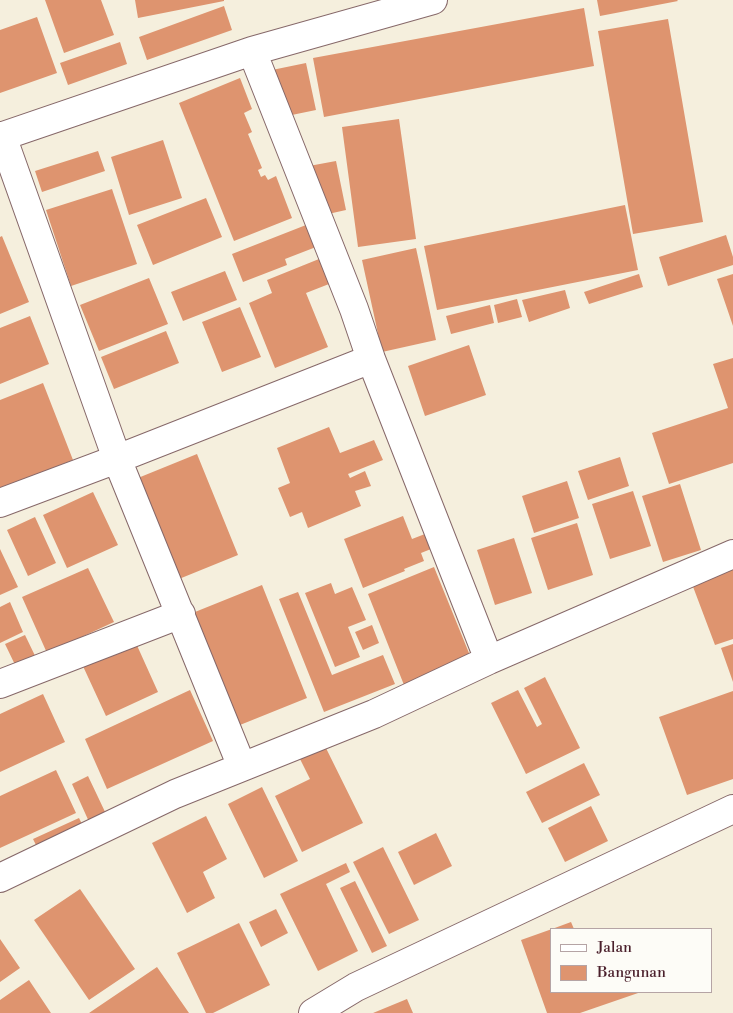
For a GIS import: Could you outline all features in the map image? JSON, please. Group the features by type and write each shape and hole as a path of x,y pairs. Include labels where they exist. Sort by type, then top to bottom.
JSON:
{"street":[{"path":"242,767 117,459 1,136 252,52 433,0"},
{"path":"252,52 354,309 370,359 488,660"},
{"path":"0,503 370,359"},
{"path":"0,878 175,794 374,714 488,660 733,554"},
{"path":"0,684 181,614"},
{"path":"313,1013 356,987 733,809"}],"building":[{"path":"45,0 101,0 114,35 64,53"},
{"path":"135,0 224,0 224,1 138,18"},
{"path":"597,0 677,0 678,1 600,16"},
{"path":"224,6 232,30 147,60 139,37"},
{"path":"584,8 594,66 324,117 313,58"},
{"path":"37,17 57,73 0,93 0,30"},
{"path":"668,19 703,222 633,234 598,31"},
{"path":"120,42 127,64 68,85 60,63"},
{"path":"306,63 316,110 282,117 272,70"},
{"path":"240,78 252,109 244,113 252,132 248,134 262,168 258,170 261,177 265,175 268,180 276,176 292,218 234,241 179,103"},
{"path":"399,119 416,239 358,247 342,127"},
{"path":"163,140 182,198 129,215 111,157"},
{"path":"98,151 105,171 42,192 35,171"},
{"path":"336,161 346,210 319,216 309,166"},
{"path":"112,189 137,264 71,286 46,210"},
{"path":"206,198 222,237 153,265 137,225"},
{"path":"625,205 638,270 437,310 424,246"},
{"path":"306,225 316,247 285,259 287,265 243,282 232,254"},
{"path":"726,235 733,257 733,265 668,286 659,257"},
{"path":"2,236 29,302 0,314 0,237"},
{"path":"416,248 436,340 382,352 362,260"},
{"path":"319,259 329,284 306,293 328,347 275,368 249,303 272,293 267,280"},
{"path":"225,271 237,300 183,321 171,292"},
{"path":"639,274 643,287 589,304 584,292"},
{"path":"733,274 733,326 717,279"},
{"path":"149,278 168,324 99,351 80,305"},
{"path":"565,290 570,308 529,322 522,300"},
{"path":"517,299 522,317 498,323 494,305"},
{"path":"490,305 494,323 451,334 446,316"},
{"path":"240,307 261,357 222,372 202,322"},
{"path":"30,316 49,364 0,384 0,328"},
{"path":"166,331 179,363 114,389 101,357"},
{"path":"469,345 486,395 425,416 408,366"},
{"path":"733,358 733,463 669,484 652,433 728,408 713,364"},
{"path":"43,383 73,460 0,489 0,400"},
{"path":"329,427 340,453 374,440 383,460 348,474 350,478 365,471 371,486 355,491 361,506 308,528 302,512 290,517 278,488 290,483 277,448"},
{"path":"197,454 238,555 174,581 133,480"},
{"path":"620,457 629,486 588,500 578,471"},
{"path":"567,481 579,518 534,533 522,496"},
{"path":"680,484 701,550 663,562 642,496"},
{"path":"633,491 651,546 610,559 592,504"},
{"path":"93,492 118,545 67,568 43,515"},
{"path":"403,516 412,539 425,534 431,549 421,553 424,561 363,588 344,539"},
{"path":"35,517 56,563 28,576 7,530"},
{"path":"577,523 593,575 548,590 531,538"},
{"path":"514,538 532,593 495,605 477,550"},
{"path":"0,549 18,587 0,595"},
{"path":"434,567 471,658 404,685 368,594"},
{"path":"88,568 114,622 47,653 22,597"},
{"path":"733,569 733,639 715,645 692,584"},
{"path":"331,583 335,594 352,587 366,620 348,627 360,657 335,667 305,593"},
{"path":"262,585 307,698 235,727 190,614"},
{"path":"298,592 332,675 383,655 395,684 324,712 279,599"},
{"path":"10,602 23,632 0,643 0,607"},
{"path":"372,625 379,643 363,650 355,632"},
{"path":"25,635 39,664 19,673 5,644"},
{"path":"135,641 158,692 106,716 82,664"},
{"path":"733,644 733,682 721,648"},
{"path":"545,677 580,748 526,774 491,703 518,690 537,727 542,724 524,688"},
{"path":"190,690 213,741 107,789 85,739"},
{"path":"733,691 733,779 687,795 659,717"},
{"path":"43,694 65,742 0,772 0,714"},
{"path":"322,740 363,823 302,852 275,796 310,779 297,753"},
{"path":"584,763 600,795 542,823 526,792"},
{"path":"56,770 76,813 0,848 0,796"},
{"path":"88,776 107,816 90,824 72,784"},
{"path":"262,787 298,861 264,878 228,804"},
{"path":"591,806 608,841 565,862 548,828"},
{"path":"206,816 227,859 203,872 215,898 187,913 152,843"},
{"path":"79,818 85,830 39,851 33,839"},
{"path":"436,833 452,866 414,885 398,852"},
{"path":"383,847 419,920 389,934 353,862"},
{"path":"346,863 350,872 326,884 358,951 318,971 280,894"},
{"path":"355,881 387,946 372,953 340,888"},
{"path":"80,889 135,969 89,1000 34,920"},
{"path":"276,909 288,933 261,947 249,922"},
{"path":"571,922 574,928 555,928"},
{"path":"239,923 270,985 213,1013 206,1013 177,953"},
{"path":"550,930 550,993 638,993 580,1013 547,1013 521,940"},
{"path":"0,939 20,968 0,982"},
{"path":"157,967 189,1013 89,1013"},
{"path":"29,980 51,1013 0,1013 0,1000"},
{"path":"407,999 413,1013 373,1013"}]}
